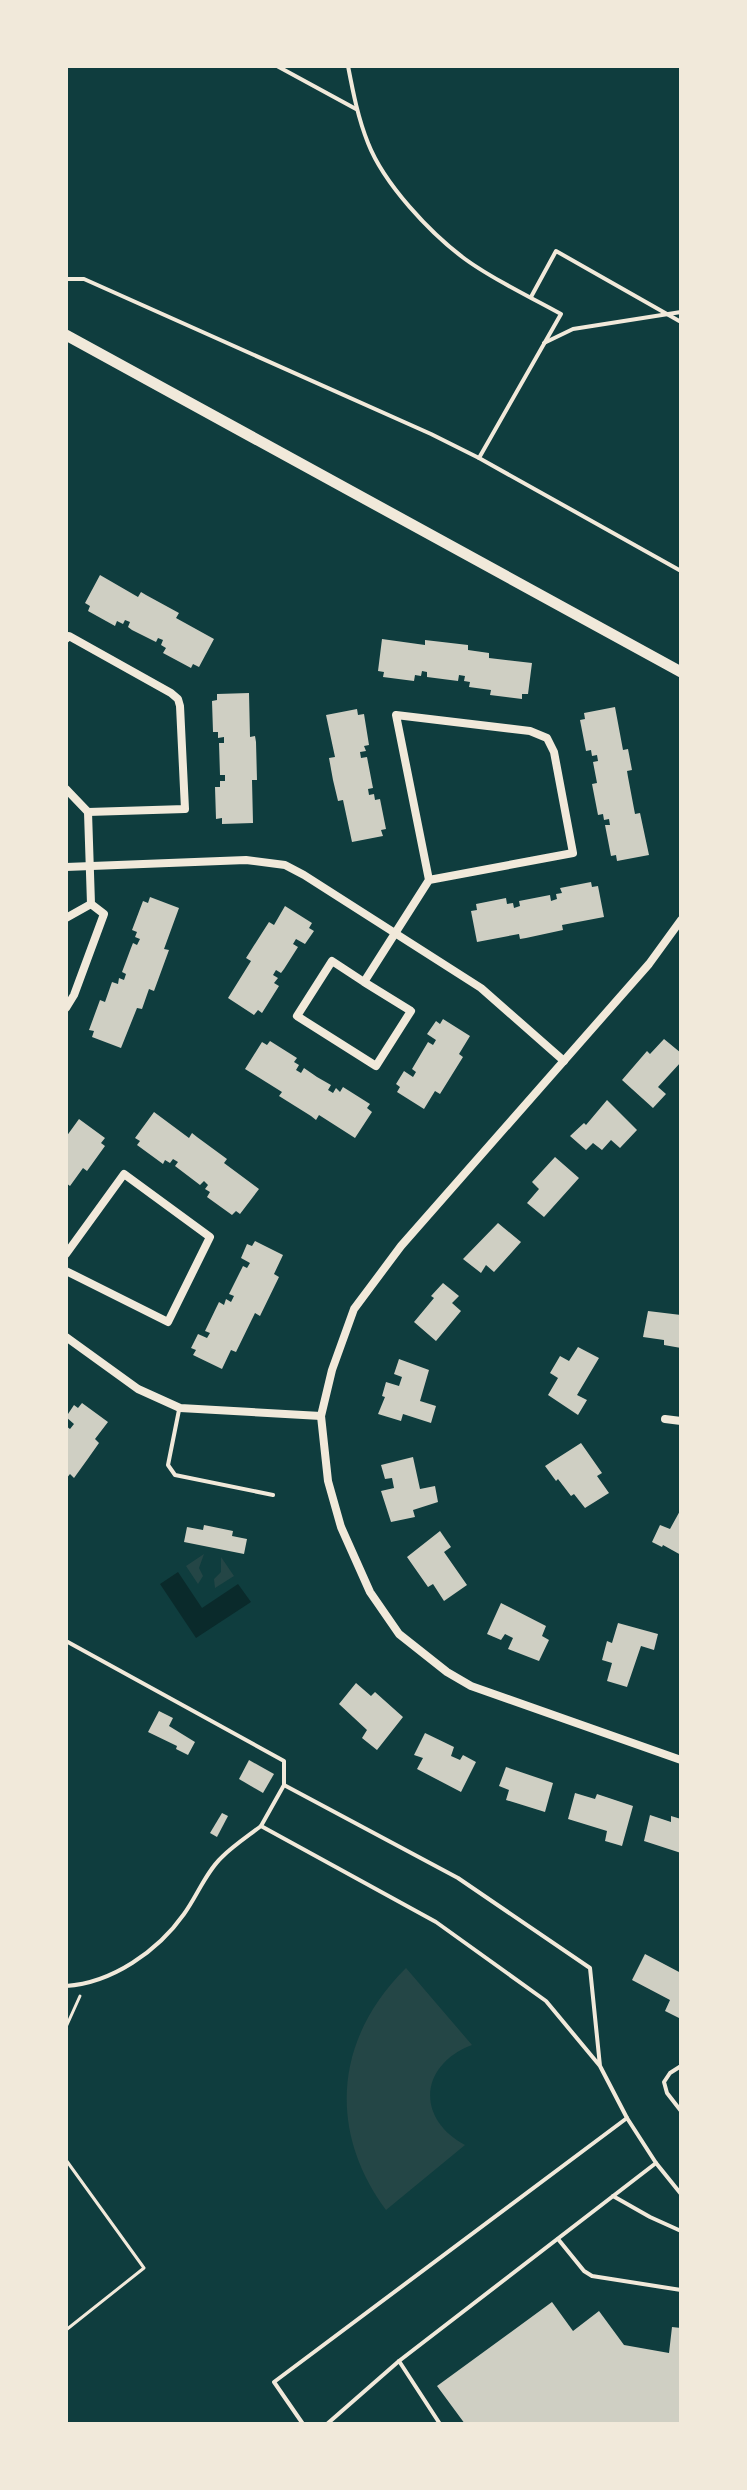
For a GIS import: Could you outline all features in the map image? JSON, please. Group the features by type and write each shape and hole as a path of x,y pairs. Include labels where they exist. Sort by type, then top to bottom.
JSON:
{"street":[{"path":"66,335 681,672"},
{"path":"66,639 69,636 171,693 180,706 185,809 88,812"},
{"path":"364,982 429,880 396,715 530,731 547,738 554,752 573,853 429,880"},
{"path":"66,789 88,812 91,904"},
{"path":"66,867 246,860 285,865 481,988 564,1061"},
{"path":"66,918 91,904"},
{"path":"66,1008 74,995 104,914 91,904"},
{"path":"681,920 649,964 401,1246 354,1309 332,1370 321,1416 328,1481 341,1527 370,1592 399,1634 447,1672 471,1686 679,1760 681,1748"},
{"path":"332,961 364,982 411,1011 376,1066 297,1016 332,961"},
{"path":"66,1254 124,1174 210,1237 168,1322 69,1274 66,1286"},
{"path":"66,1337 138,1389 180,1408 321,1416"},
{"path":"665,1419 681,1421"}],"lane":[{"path":"277,66 356,109"},
{"path":"348,66 356,109 369,146 395,187 423,222 465,259 561,314 479,458"},
{"path":"531,297 556,251 681,322"},
{"path":"66,279 84,279 379,410 479,458 681,571"},
{"path":"544,343 573,329 681,312"},
{"path":"180,1408 168,1465 175,1475 273,1495"},
{"path":"66,1641 284,1761 284,1785 261,1826 220,1858 182,1917 157,1945 122,1969 85,1985 66,1986"},
{"path":"284,1785 458,1878 590,1968 600,2066"},
{"path":"261,1826 436,1922 546,2001 600,2066 627,2118 656,2163 681,2194"},
{"path":"681,2066 670,2073 664,2082 667,2093 681,2111"},
{"path":"303,2424 274,2382 627,2118"},
{"path":"327,2424 399,2361 656,2163"},
{"path":"613,2196 681,2231"},
{"path":"558,2239 584,2271 592,2276 681,2290"},
{"path":"399,2361 440,2424"}],"path":[{"path":"66,2027 85,1985"},
{"path":"66,2160 144,2268 66,2330"}],"shaded area":[{"path":"204,1554 199,1568 203,1576 198,1584 186,1566"},
{"path":"221,1557 234,1576 215,1588 214,1579 221,1572"},
{"path":"178,1572 202,1608 238,1584 251,1602 196,1638 160,1584"},
{"path":"406,1968 472,2045 454,2054 442,2065 430,2093 438,2121 449,2134 465,2145 386,2210 367,2180 354,2148 348,2117 347,2085 353,2054 365,2024 382,1995"}],"building":[{"path":"100,575 138,597 141,592 179,613 176,618 214,639 199,667 193,664 191,668 163,653 166,648 161,645 163,640 158,638 156,642 132,630 128,627 130,622 125,620 123,624 117,621 115,626 88,611 90,606 85,603"},
{"path":"382,639 425,645 425,640 468,645 468,650 489,653 489,658 532,663 528,694 522,694 522,699 490,695 491,690 469,687 470,682 464,681 465,676 459,675 458,681 427,677 427,672 422,671 421,676 415,675 414,681 383,677 384,672 378,671"},
{"path":"249,693 250,737 255,736 256,742 257,780 252,780 253,823 222,824 222,818 216,819 215,787 220,787 220,781 225,781 225,775 220,775 219,743 224,743 224,737 218,738 218,732 213,732 212,701 217,700 217,694"},
{"path":"615,707 623,750 628,749 632,770 627,771 635,814 640,813 649,855 617,861 616,855 611,856 605,825 610,825 609,819 604,820 603,814 598,815 592,784 597,783 593,762 598,761 597,755 592,756 591,750 586,751 580,720 585,719 584,713"},
{"path":"357,709 358,715 364,714 369,745 364,746 366,751 360,752 361,758 367,757 373,788 368,789 369,795 374,794 375,800 380,799 386,829 381,830 383,836 352,842 343,800 338,801 333,780 329,758 335,757 326,715"},
{"path":"591,882 592,887 598,886 604,917 562,925 563,930 526,938 520,939 519,934 477,942 471,911 477,910 476,904 506,898 507,904 513,903 514,908 520,906 519,901 550,895 551,901 557,899 556,894 562,893 560,888"},
{"path":"150,897 179,908 164,949 169,950 154,991 149,989 142,1009 137,1008 121,1048 92,1037 94,1031 89,1030 100,1000 105,1002 112,982 118,984 119,978 124,980 126,974 122,972 131,948 140,939 135,937 137,932 132,930 143,901 148,903"},
{"path":"285,906 312,923 309,928 314,931 305,944 296,939 293,944 298,947 284,969 281,973 276,970 273,975 278,978 274,983 279,986 262,1013 258,1010 254,1015 228,998 251,961 246,958 269,922 274,925"},
{"path":"443,1019 470,1036 459,1054 463,1057 440,1094 435,1091 424,1109 397,1092 400,1087 396,1084 404,1071 413,1077 416,1072 412,1069 428,1042 433,1045 436,1040 427,1034 436,1021 440,1024"},
{"path":"664,1039 681,1053 681,1062 658,1087 666,1094 653,1108 622,1080 647,1051 650,1054"},
{"path":"270,1041 297,1058 294,1062 299,1065 296,1070 301,1073 304,1068 331,1085 328,1090 333,1093 336,1088 340,1092 343,1087 370,1104 367,1108 372,1112 355,1138 319,1115 316,1120 279,1096 282,1092 245,1069 262,1042 267,1045"},
{"path":"607,1100 637,1130 620,1148 611,1140 602,1150 593,1143 586,1150 570,1136 584,1123 586,1125"},
{"path":"154,1112 189,1138 192,1133 227,1159 224,1163 259,1189 240,1214 236,1211 232,1215 207,1197 210,1192 205,1189 208,1185 204,1181 200,1185 175,1166 178,1162 165,1160 163,1164 137,1145 140,1141 135,1138"},
{"path":"79,1119 105,1138 101,1143 105,1146 87,1171 83,1168 70,1186 66,1183 66,1137"},
{"path":"555,1157 579,1178 544,1217 527,1203 539,1189 532,1182"},
{"path":"498,1223 521,1242 494,1272 486,1265 481,1273 463,1259"},
{"path":"255,1241 283,1255 274,1274 279,1277 260,1316 255,1313 236,1352 231,1350 222,1369 193,1355 196,1350 191,1348 198,1334 207,1338 210,1333 205,1331 219,1302 224,1305 226,1299 231,1302 234,1296 229,1294 243,1266 247,1268 250,1263 241,1258 247,1244 252,1246"},
{"path":"443,1283 459,1296 452,1303 461,1311 436,1341 414,1322"},
{"path":"648,1311 681,1315 681,1348 664,1345 664,1340 643,1337"},
{"path":"578,1347 599,1358 577,1395 587,1400 578,1415 548,1395 558,1378 550,1373 560,1356 569,1361"},
{"path":"399,1359 429,1370 420,1401 436,1406 431,1423 403,1414 401,1421 378,1414 385,1397 382,1396 386,1382 399,1386 402,1377 394,1374"},
{"path":"82,1403 108,1422 95,1439 99,1443 74,1478 70,1474 66,1479 66,1426 70,1429 74,1424 66,1417 74,1405 78,1408"},
{"path":"581,1443 602,1473 597,1476 609,1493 585,1508 545,1466"},
{"path":"413,1457 420,1489 435,1486 438,1502 413,1510 415,1517 391,1522 381,1491 394,1488 392,1478 385,1479 381,1465"},
{"path":"681,1509 681,1555 652,1542 660,1525 670,1529"},
{"path":"204,1525 233,1531 232,1536 247,1539 244,1554 184,1542 187,1527 203,1530"},
{"path":"440,1531 451,1547 444,1552 467,1585 444,1601 433,1584 428,1587 407,1557"},
{"path":"501,1603 546,1626 542,1636 549,1640 539,1661 508,1649 513,1638 505,1634 501,1640 487,1634"},
{"path":"618,1623 658,1634 654,1650 641,1646 627,1687 607,1681 612,1663 602,1660 607,1641 612,1643"},
{"path":"356,1683 371,1696 375,1692 403,1717 377,1750 362,1738 367,1730 339,1704"},
{"path":"159,1711 173,1718 169,1726 195,1742 188,1755 148,1732"},
{"path":"425,1733 454,1747 451,1756 460,1760 463,1755 476,1762 461,1792 417,1769 423,1758 414,1755"},
{"path":"249,1760 274,1774 263,1793 239,1779"},
{"path":"506,1767 553,1783 545,1812 506,1800 509,1790 499,1786"},
{"path":"575,1793 595,1799 597,1794 633,1806 622,1846 605,1841 607,1831 568,1819"},
{"path":"222,1813 228,1816 217,1837 210,1833"},
{"path":"650,1815 671,1822 671,1816 681,1819 681,1853 644,1841"},
{"path":"645,1954 681,1973 681,2019 665,2011 670,2000 632,1980"},
{"path":"552,2302 573,2331 599,2311 624,2345 669,2353 672,2327 681,2328 681,2424 465,2424 437,2386"}]}
